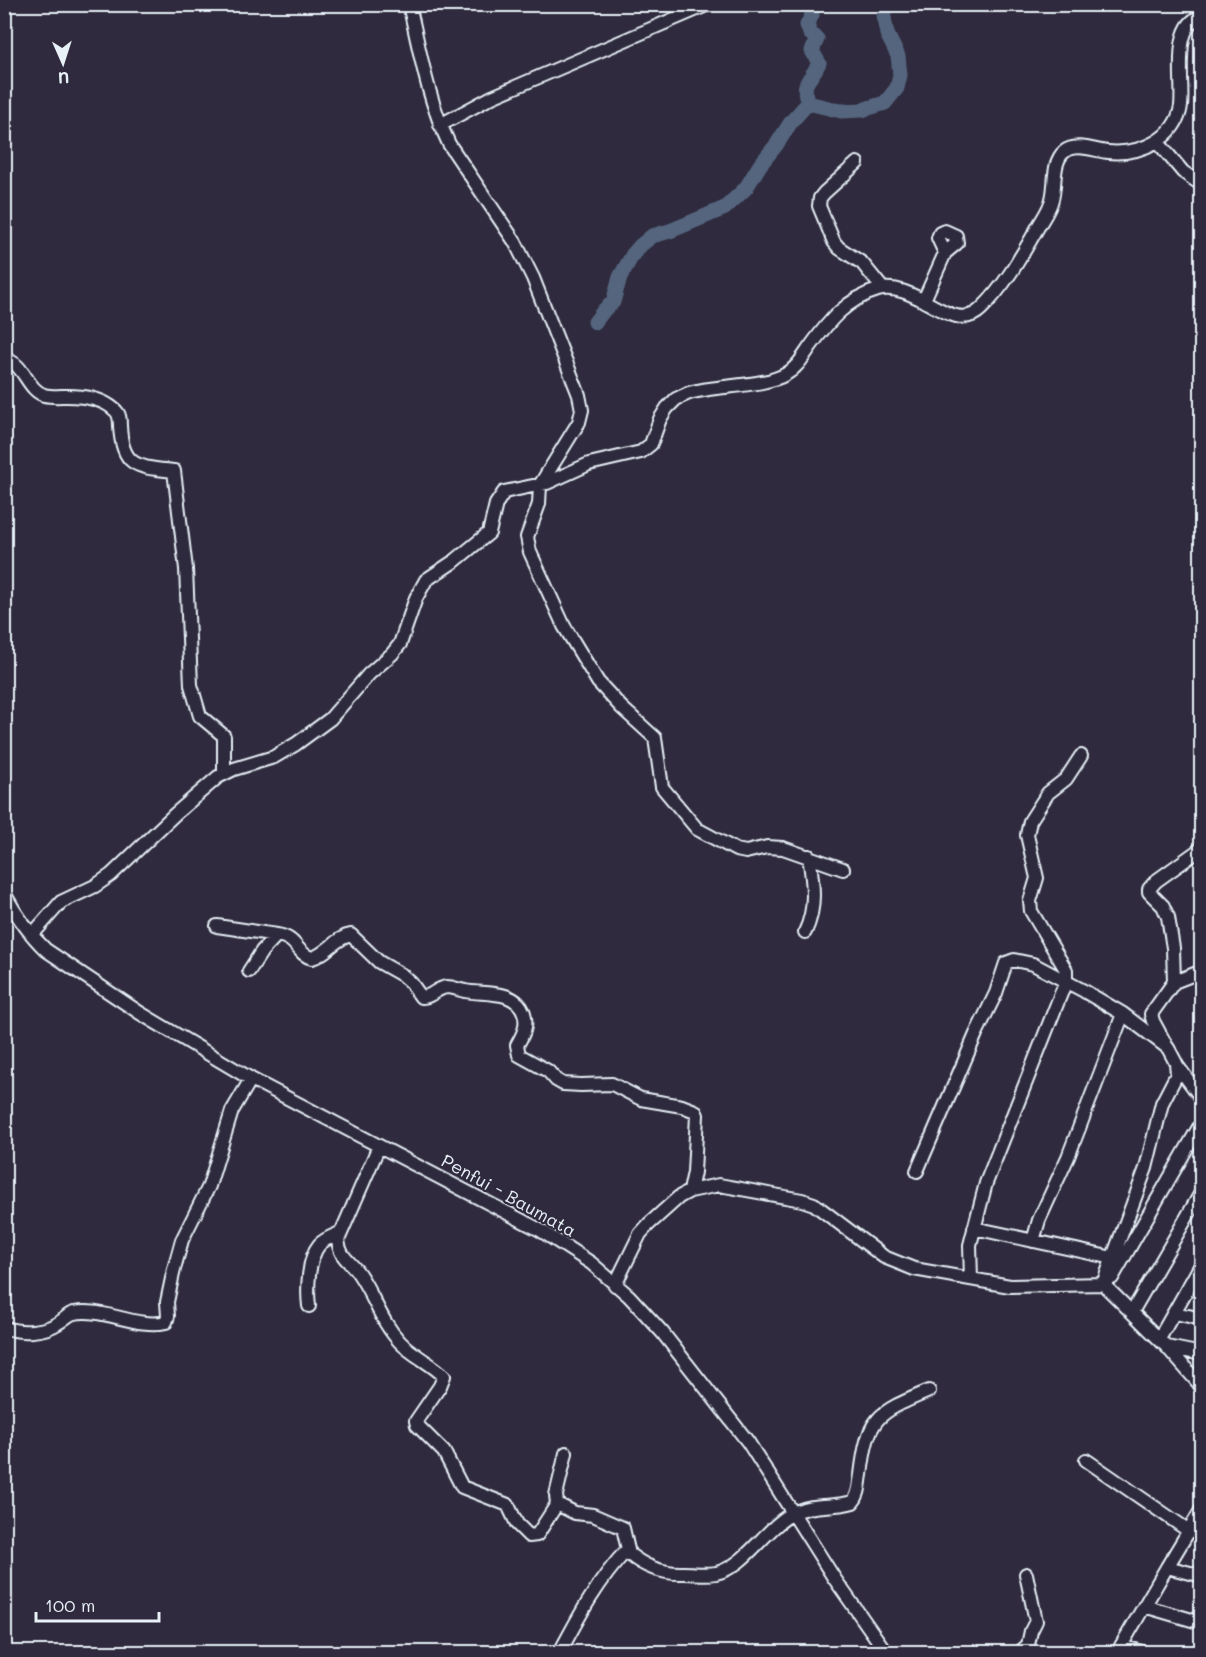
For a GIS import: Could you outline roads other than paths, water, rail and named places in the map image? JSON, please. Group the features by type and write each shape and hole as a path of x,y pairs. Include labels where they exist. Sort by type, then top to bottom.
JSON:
{"street":[{"path":"409,4 429,90 440,125 449,144 521,254 557,336 580,400 582,410 579,422 540,484 539,504 527,537 530,552 564,626 598,682 655,738 659,779 664,790 701,832 746,852 776,847 789,849 843,869"},
{"path":"440,125 492,97 709,4"},
{"path":"32,935 61,902 95,886 111,875 192,799 224,773 274,757 330,719 369,674 400,644 416,598 426,580 487,536 491,530 495,508 501,495 509,490 540,484 589,464 632,455 646,449 651,444 660,419 667,408 676,399 688,393 784,375 800,362 841,309 860,297 883,289 901,290 956,317 972,316 982,309 1005,281 1050,207 1061,155 1075,148 1124,152 1142,148 1157,141 1173,127 1179,116 1182,100 1184,32 1191,21 1202,16"},
{"path":"1157,141 1183,171 1202,185"},
{"path":"857,163 824,193 820,198 819,206 837,246 862,263 883,289"},
{"path":"924,300 945,253"},
{"path":"4,359 20,368 36,390 42,394 83,396 112,407 119,416 122,448 130,461 142,467 174,471 186,569 189,677 200,716 224,736 224,773"},
{"path":"971,1279 970,1245 986,1183 1066,981 1066,969 1031,911 1030,901 1036,878 1033,854 1027,835 1033,814 1048,793 1066,779 1081,756"},
{"path":"1202,848 1156,881 1149,890 1163,906 1168,917 1173,948 1173,982 1151,1014 1176,1063 1202,1099"},
{"path":"806,932 812,917 814,900 809,856"},
{"name":"Penfui - Baumata","path":"4,893 18,918 46,950 140,1013 251,1079 540,1230 572,1249 615,1285 662,1332 748,1442 834,1578 886,1653"},
{"path":"217,926 288,937 304,955 312,958 319,956 341,939 351,935 379,962 402,975 421,996 427,997 445,987 514,999 521,1007 525,1021 517,1045 519,1055 548,1071 556,1080 570,1085 612,1084 641,1099 693,1109 697,1114 694,1172 690,1191"},
{"path":"249,971 262,951 277,935"},
{"path":"917,1171 996,993 1006,963 1014,960 1033,964 1066,981 1123,1014 1168,1048"},
{"path":"1173,982 1202,971"},
{"path":"1033,1241 1039,1220 1063,1169 1123,1014"},
{"path":"1105,1286 1146,1168 1162,1103 1177,1074 1176,1063"},
{"path":"4,1327 24,1331 45,1328 69,1315 80,1312 144,1322 166,1322 167,1302 182,1240 209,1186 232,1111 251,1079"},
{"path":"1105,1286 1202,1122"},
{"path":"379,1146 340,1233 339,1248 344,1259 358,1272 391,1332 402,1345 444,1376 416,1422 444,1452 460,1484 466,1490 508,1506 517,1524 529,1536 537,1535 557,1504 556,1495 566,1453"},
{"path":"615,1285 640,1234 679,1197 690,1191 727,1185 771,1196 802,1200 820,1208 884,1257 914,1269 1017,1286 1105,1286 1163,1343 1202,1387"},
{"path":"1132,1312 1202,1191"},
{"path":"974,1228 1113,1258"},
{"path":"309,1306 307,1287 316,1251 321,1243 340,1233"},
{"path":"1163,1343 1175,1312 1197,1283 1202,1263"},
{"path":"1175,1312 1202,1319"},
{"path":"1163,1343 1202,1354"},
{"path":"557,1504 575,1513 593,1515 620,1526 626,1532 627,1550 634,1558 653,1570 669,1574 718,1573 739,1562 776,1523 794,1512 811,1506 853,1502 858,1493 868,1434 877,1419 892,1407 929,1390"},
{"path":"1086,1460 1189,1531"},
{"path":"1142,1653 1119,1649 1200,1514"},
{"path":"561,1653 581,1614 615,1563 627,1550"},
{"path":"1167,1567 1202,1576"},
{"path":"1020,1653 1028,1645 1036,1621 1026,1574"},
{"path":"1144,1606 1202,1623"}],"waterway":[{"path":"808,103 806,85 819,63 812,51 817,39 810,33 807,25 812,15 812,4"},
{"path":"595,322 613,302 620,277 641,245 652,236 725,208 746,188 791,122 808,103 841,111 862,110 885,103 897,88 900,75 898,56 887,34 884,18 885,4"}]}
